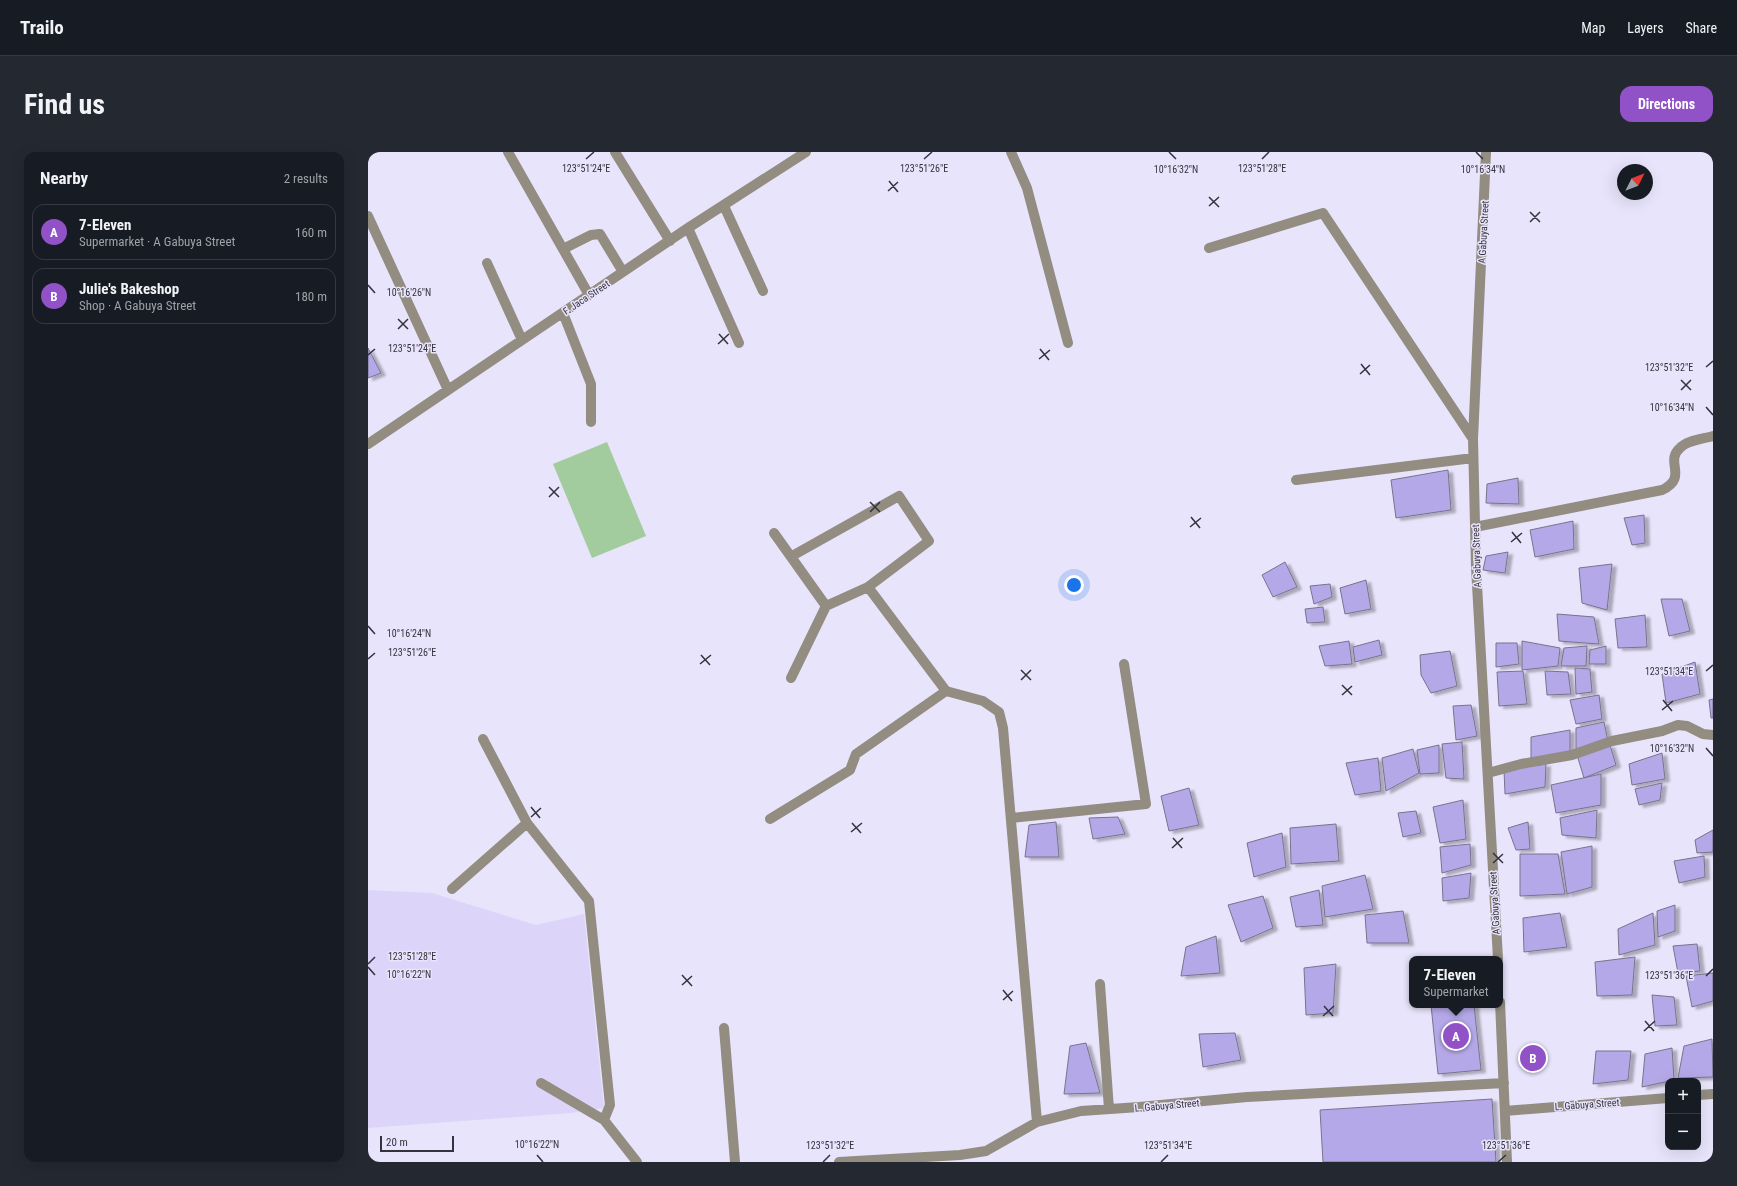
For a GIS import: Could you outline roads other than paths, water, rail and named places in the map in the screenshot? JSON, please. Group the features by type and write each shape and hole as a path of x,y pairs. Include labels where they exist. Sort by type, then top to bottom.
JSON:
{"street":[{"path":"508,152 589,296"},
{"path":"615,152 670,241"},
{"name":"F. Jaca Street","path":"368,444 688,228 806,152"},
{"path":"1011,152 1026,188 1068,344"},
{"name":"A Gabuya Street","path":"1486,152 1473,458 1475,527 1498,956"},
{"path":"724,206 763,291"},
{"path":"1209,248 1323,214 1473,439"},
{"path":"368,216 448,390"},
{"path":"688,228 739,343"},
{"path":"563,249 590,234 600,234 623,272"},
{"path":"487,263 522,340"},
{"path":"563,313 591,384 591,422"},
{"path":"1475,527 1662,490 1671,486 1676,477 1674,456 1680,447 1694,441 1713,436"},
{"path":"1296,480 1473,458"},
{"path":"791,678 826,606 868,586 928,540 899,496 792,556"},
{"path":"774,533 792,556 826,606"},
{"path":"868,586 946,691 963,697 983,701 1000,712 1004,728 1037,1122"},
{"path":"1011,818 1146,804 1124,664"},
{"path":"770,819 850,770 856,754 946,691"},
{"path":"1488,772 1521,764 1572,755 1612,741 1662,731 1678,725 1686,726 1703,734 1713,735"},
{"path":"483,740 527,823 589,901 610,1105 604,1120"},
{"path":"452,889 527,823"},
{"path":"1100,984 1109,1109"},
{"path":"1500,1008 1507,1162"},
{"path":"724,1028 735,1162"},
{"path":"541,1083 604,1120 637,1162"},
{"name":"L. Gabuya Street","path":"840,1162 908,1160 986,1151 1037,1122 1081,1111 1247,1097 1504,1083"},
{"path":"1701,1095 1713,1094"},
{"name":"L. Gabuya Street","path":"1505,1111 1665,1098"}],"place":[{"name":"7-Eleven","path":"1456,1036"},
{"name":"Julie's Bakeshop","path":"1533,1058"}]}
